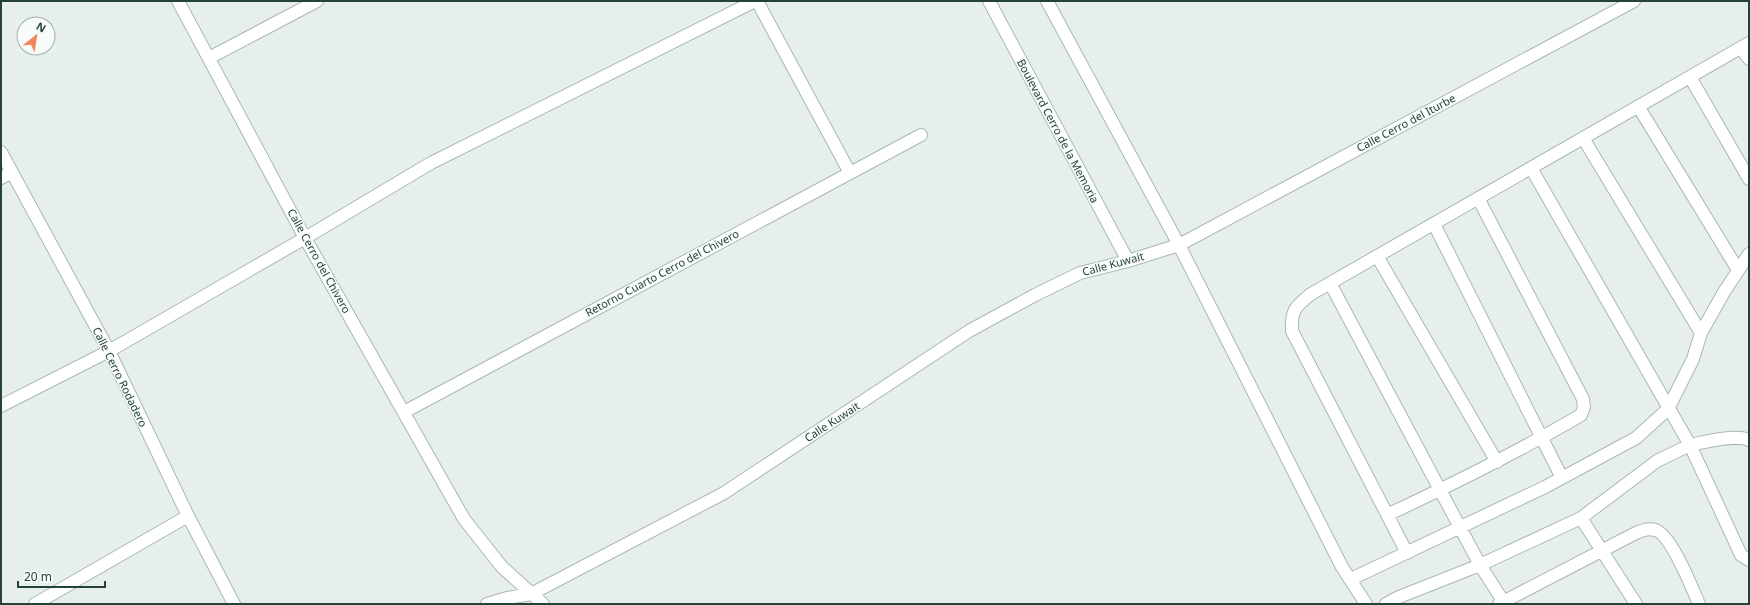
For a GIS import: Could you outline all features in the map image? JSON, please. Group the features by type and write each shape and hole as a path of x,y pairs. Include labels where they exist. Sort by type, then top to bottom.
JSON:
{"street":[{"name":"Calle Cerro del Chivero","path":"178,1 305,238 464,519 502,567 543,604"},
{"path":"209,58 316,1"},
{"path":"1,406 109,350 305,238 431,163 756,1 850,173"},
{"name":"Boulevard Cerro de la Memoria","path":"989,1 1128,261"},
{"path":"1047,1 1179,245 1342,567 1366,604"},
{"name":"Calle Cerro del Iturbe","path":"1179,245 1634,1"},
{"path":"1406,553 1292,331 1291,318 1295,307 1311,294 1745,45 1749,59"},
{"path":"1690,77 1749,179"},
{"path":"1638,106 1738,270"},
{"name":"Retorno Cuarto Cerro del Chivero","path":"404,412 921,135"},
{"path":"1583,138 1701,333"},
{"name":"Calle Cerro Rodadero","path":"1,152 109,350 188,516 234,604"},
{"path":"1531,168 1690,445 1741,555 1749,560"},
{"path":"1,178 12,172"},
{"path":"1387,514 1442,490 1542,438 1581,415 1584,408 1583,399 1478,198"},
{"path":"1434,224 1562,478"},
{"name":"Calle Kuwait","path":"487,604 507,598 531,594 724,493 975,328 1080,273 1128,261 1179,245"},
{"path":"1351,579 1562,478 1636,438 1668,409 1693,359 1701,333 1749,254"},
{"path":"1378,256 1497,462"},
{"path":"1330,283 1462,527 1480,565 1503,603 1644,530 1655,530 1662,533 1669,540 1699,604"},
{"path":"1386,604 1399,597 1480,565 1581,518 1657,461 1690,445 1745,438 1749,440"},
{"path":"35,604 188,516"},
{"path":"1581,518 1636,604"}]}
